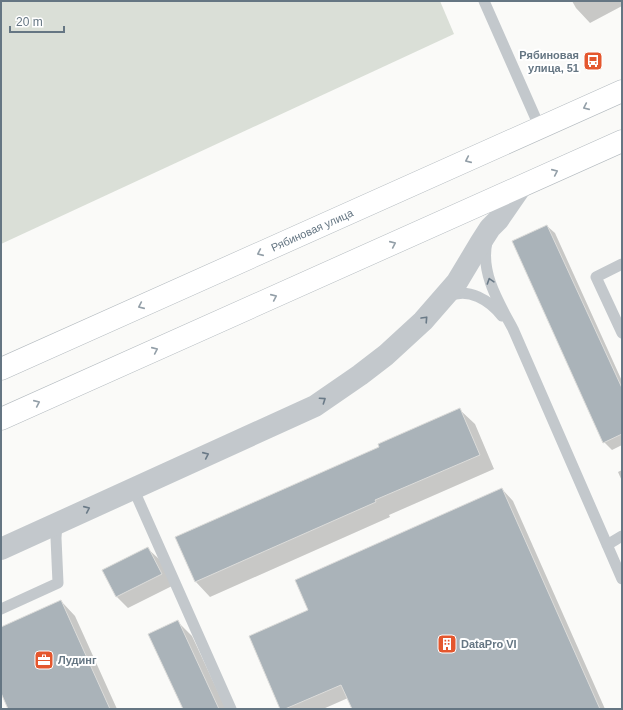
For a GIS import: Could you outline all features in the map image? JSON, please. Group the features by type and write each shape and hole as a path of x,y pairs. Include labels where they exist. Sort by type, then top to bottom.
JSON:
{"main road":[{"name":"Рябиновая улица","path":"1,369 622,91"},
{"path":"1,419 520,188 622,141"}],"street":[{"path":"1,549 315,406 360,375 386,355 423,321 440,302 457,282 490,228 498,220 520,188"}],"lane":[{"path":"484,1 540,128"},
{"path":"490,228 486,249 486,266 496,298 513,329 622,578"},
{"path":"622,264 596,277 622,333"},
{"path":"440,302 453,294 465,293 480,298 496,309 513,329"},
{"path":"133,488 231,709"},
{"path":"1,609 58,583 56,538 57,523"},
{"path":"607,545 622,536"}],"shaded area":[{"path":"1,1 440,1 454,34 1,244"}],"building":[{"path":"547,225 622,388 622,434 603,443 512,241"},
{"path":"460,408 480,455 375,500 376,502 195,582 175,537 379,447 378,444"},
{"name":"DataPro VI","path":"502,488 600,709 352,709 341,685 285,709 280,709 249,636 308,610 295,580"},
{"path":"148,547 162,574 116,597 102,570"},
{"name":"Лудинг","path":"61,600 110,709 8,709 1,693 1,627"},
{"path":"178,620 219,709 183,709 148,634"}],"place":[{"name":"Рябиновая улица, 51","path":"593,61"},
{"name":"DataPro VI","path":"447,644"},
{"name":"Лудинг","path":"44,660"}]}
